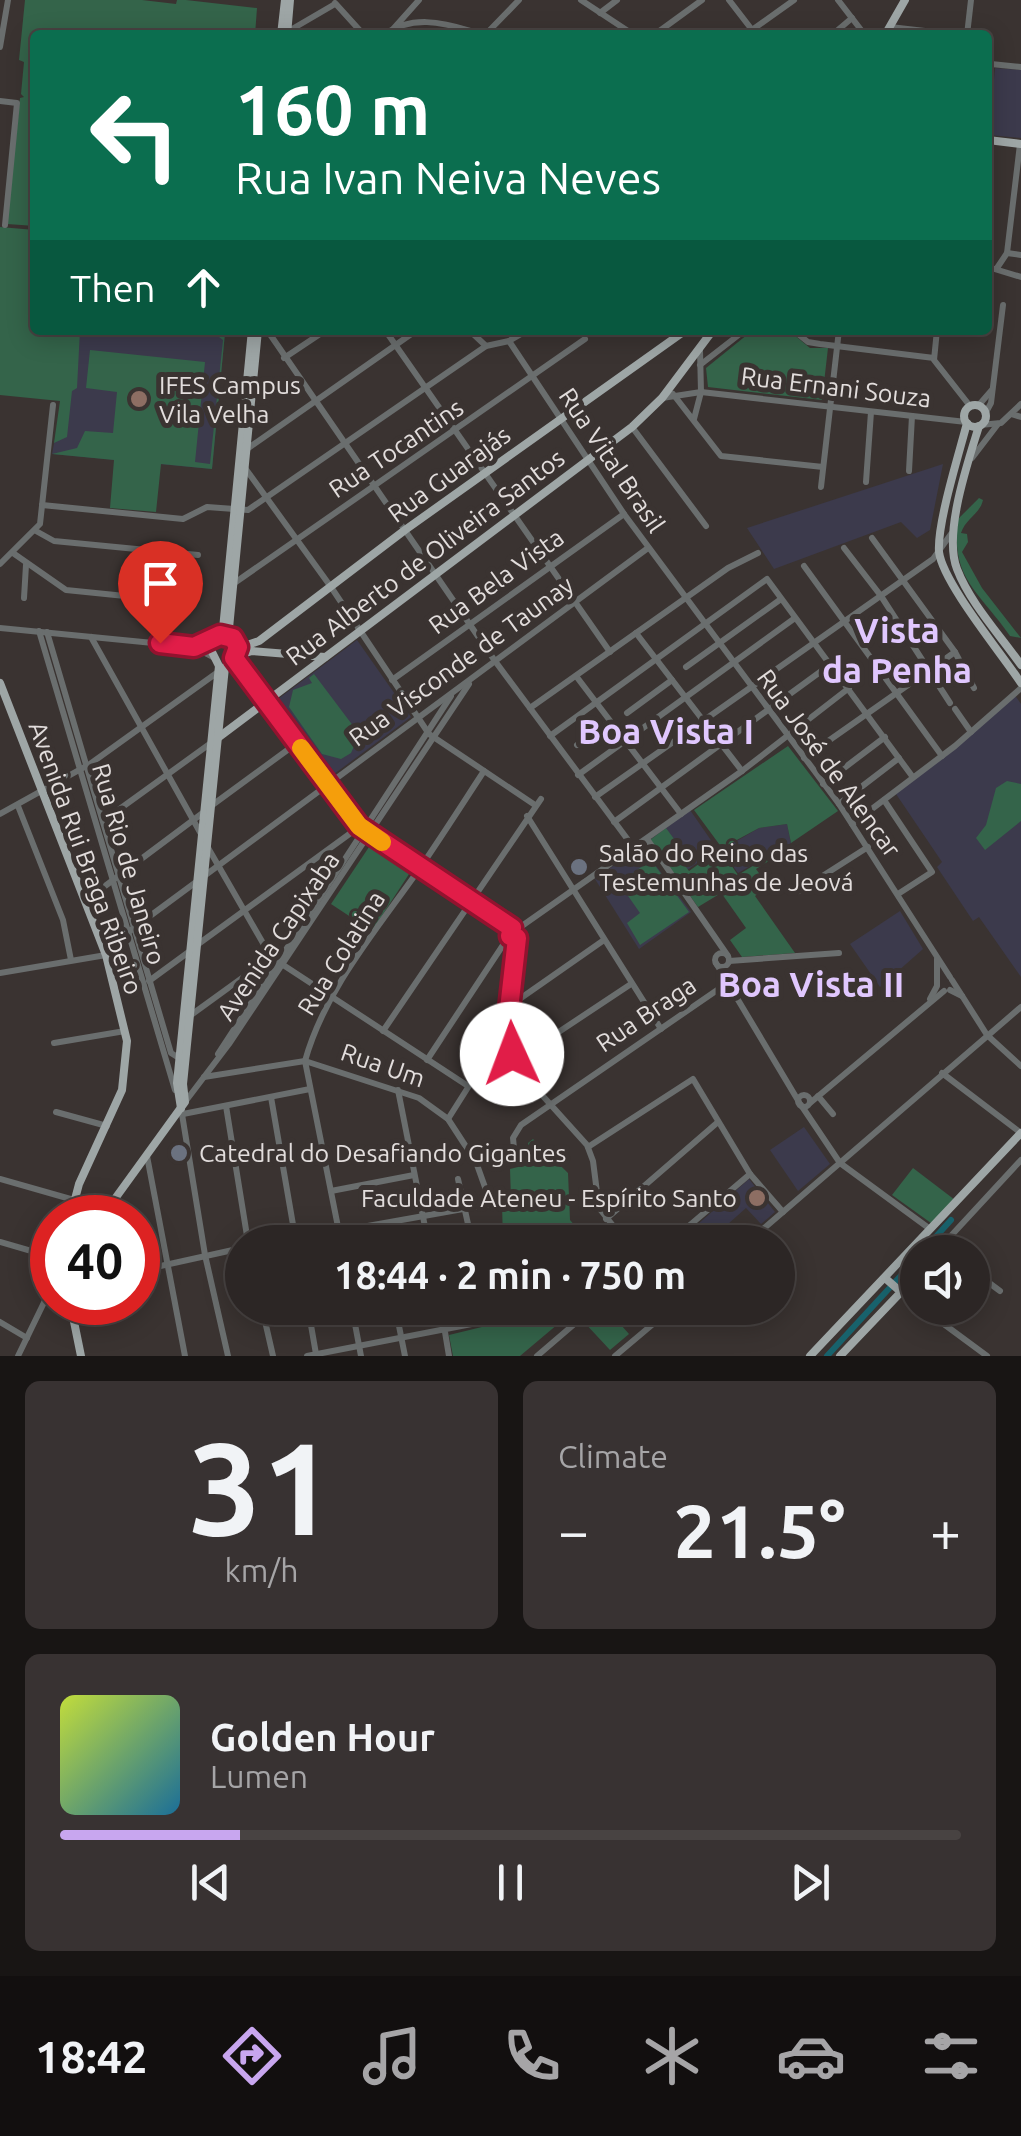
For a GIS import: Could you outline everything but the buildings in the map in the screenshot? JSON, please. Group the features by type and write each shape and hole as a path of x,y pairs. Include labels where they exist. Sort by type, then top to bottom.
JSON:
{"main road":[{"path":"286,30 288,0"},
{"path":"889,30 905,0"},
{"path":"992,140 1020,144"},
{"path":"215,740 233,658 230,585 254,335"},
{"name":"Rua Guarajás","path":"262,639 405,530 679,335"},
{"path":"632,427 662,398 710,335"},
{"path":"1021,665 957,570 952,545 967,468 982,420 974,406 964,415 967,422 940,534 940,552 946,572 1021,685"},
{"path":"967,422 982,420"},
{"name":"Rua Alberto de Oliveira Santos","path":"215,740 632,427"},
{"path":"200,879 207,845 218,672 210,648 222,629 230,585"},
{"path":"216,637 249,645 262,639 263,652"},
{"path":"214,658 233,658 247,651 325,658"},
{"name":"Avenida Rui Braga Ribeiro","path":"0,683 105,952 125,1031 126,1074 76,1195"},
{"path":"182,1106 202,835 208,809"},
{"path":"182,1106 179,1058 194,948"},
{"name":"Avenida Capixaba","path":"117,1195 182,1106"},
{"path":"840,1356 931,1230 1021,1133"},
{"path":"810,1356 893,1285"},
{"path":"74,1325 80,1356"}],"street":[{"path":"0,46 8,0"},
{"path":"393,29 418,0"},
{"path":"491,30 506,3 519,0"},
{"path":"582,0 626,30"},
{"path":"600,13 617,0"},
{"path":"661,30 702,0"},
{"path":"729,0 749,30"},
{"path":"755,30 794,0"},
{"path":"838,0 861,30"},
{"path":"964,30 971,0"},
{"path":"291,30 335,2 360,30"},
{"path":"838,30 852,18"},
{"path":"393,29 437,22 461,30"},
{"path":"992,62 1021,67"},
{"path":"0,101 17,104 4,225"},
{"path":"1020,144 1007,253 992,268 1021,277"},
{"path":"1007,253 1021,255"},
{"path":"982,420 992,390 1003,306"},
{"path":"270,335 495,661 634,848"},
{"path":"284,358 318,335"},
{"path":"389,335 610,652"},
{"path":"243,450 410,335"},
{"path":"474,335 486,346"},
{"path":"42,505 183,519 207,507 237,511 266,498 486,346 519,335"},
{"path":"700,366 739,335"},
{"path":"799,335 808,342 934,358 974,406 992,390"},
{"path":"821,488 838,335"},
{"path":"934,358 936,335"},
{"name":"Rua Tocantins","path":"230,585 586,339"},
{"name":"Rua Vital Brasil","path":"509,341 684,599"},
{"path":"693,420 700,392 700,350"},
{"path":"690,392 700,379"},
{"name":"Rua Ernani Souza","path":"662,398 700,392 967,422"},
{"path":"673,394 721,456 823,467"},
{"path":"967,468 998,424 1021,404"},
{"path":"0,564 36,532 53,406"},
{"path":"866,482 871,412"},
{"path":"982,420 1012,414 1021,417"},
{"path":"909,470 912,416"},
{"path":"982,420 998,424"},
{"path":"954,422 963,438"},
{"path":"632,427 706,526"},
{"path":"241,467 297,539 432,736 538,802 384,1031"},
{"name":"Rua Bela Vista","path":"392,680 624,514"},
{"path":"595,797 927,563 940,552 954,528"},
{"path":"36,532 54,542 198,555"},
{"path":"927,563 940,534"},
{"path":"872,538 955,652 974,688"},
{"name":"Rua Visconde de Taunay","path":"105,952 648,548"},
{"path":"844,548 881,596 971,732"},
{"path":"530,708 740,560 758,553"},
{"path":"12,554 66,590 194,603"},
{"path":"927,563 946,572"},
{"path":"24,598 26,564"},
{"path":"804,566 942,756"},
{"path":"550,736 767,580 912,776"},
{"name":"Rua José de Alencar","path":"684,599 839,804 987,1035 1021,1066"},
{"path":"686,667 781,599"},
{"path":"578,775 794,618"},
{"path":"0,628 194,647 214,658"},
{"name":"Rua Rio de Janeiro","path":"43,632 182,1106 206,1255 228,1356"},
{"path":"636,633 742,771"},
{"path":"92,636 202,835"},
{"path":"194,647 216,637"},
{"path":"804,758 955,652"},
{"path":"233,658 364,830 514,932"},
{"path":"614,822 832,664"},
{"path":"0,814 83,768 218,672"},
{"path":"576,676 681,814"},
{"name":"Avenida Capixaba","path":"182,1106 364,830 472,678"},
{"path":"626,713 672,680"},
{"path":"852,824 942,756 1021,685"},
{"path":"426,1060 514,932 742,771 849,688"},
{"name":"Avenida Capixaba","path":"432,736 453,694"},
{"path":"433,706 440,714"},
{"path":"577,745 610,722"},
{"path":"823,784 885,736"},
{"name":"Rua Alberto de Oliveira Santos","path":"100,824 215,740"},
{"path":"85,900 297,743"},
{"path":"839,804 900,758"},
{"name":"Rua Colatina","path":"305,1061 333,997 484,770"},
{"path":"884,800 932,872 898,894"},
{"path":"19,806 63,920 71,960"},
{"path":"527,816 662,1029"},
{"path":"146,982 364,830"},
{"path":"647,839 715,937 727,961 726,982"},
{"path":"207,845 276,961 468,1086"},
{"path":"800,891 868,847"},
{"path":"514,932 507,1034 515,1061 588,1147 598,1204 611,1225"},
{"path":"715,937 716,960 726,982 793,1089 805,1101 807,1116 840,1162 931,1230"},
{"path":"510,1006 604,940"},
{"path":"0,972 105,952"},
{"path":"716,960 722,953 727,961"},
{"path":"716,960 840,954"},
{"name":"Rua José de Alencar","path":"936,954 942,987 967,1000"},
{"path":"190,1016 276,961"},
{"path":"942,987 951,978"},
{"path":"805,1101 818,1096 926,1005 951,978"},
{"name":"Rua Rio de Janeiro","path":"146,982 171,1053 179,1058"},
{"name":"Rua Braga","path":"515,1159 516,1130 549,1103 726,982"},
{"path":"515,1061 631,984"},
{"path":"768,1225 1021,1006"},
{"path":"54,1042 125,1031"},
{"path":"448,1120 492,1048 507,1034"},
{"path":"305,1061 338,1225"},
{"name":"Rua Um","path":"204,1077 305,1061 397,1088 429,1102 448,1120 476,1162 492,1204 465,1209"},
{"path":"942,1073 1021,1133"},
{"path":"588,1147 693,1079 750,1174 783,1212"},
{"path":"397,1088 424,1225"},
{"path":"182,1106 226,1106 310,1089"},
{"path":"818,1096 833,1114"},
{"path":"271,1097 293,1225"},
{"path":"226,1106 245,1225"},
{"path":"56,1112 106,1126"},
{"path":"606,1219 719,1122"},
{"path":"146,1156 185,1356"},
{"path":"952,1235 1021,1160"},
{"path":"690,1225 750,1174"},
{"path":"331,1192 414,1175"},
{"path":"0,1179 56,1195"},
{"path":"458,1179 468,1225"},
{"path":"380,1225 465,1209"},
{"path":"0,1242 30,1251"},
{"path":"160,1266 225,1251"},
{"path":"900,1282 893,1285 900,1290"},
{"path":"990,1284 1000,1291"},
{"path":"0,1322 27,1338"},
{"path":"18,1356 33,1325"},
{"path":"266,1325 273,1356"},
{"path":"311,1325 316,1354"},
{"path":"355,1325 361,1356"},
{"path":"399,1325 405,1356"},
{"path":"444,1325 450,1356"},
{"path":"307,1356 472,1325"},
{"path":"543,1354 575,1325"},
{"path":"615,1356 652,1325"},
{"path":"945,1325 987,1356"}],"shaded area":[{"path":"995,68 1021,70 1021,138 992,135"},
{"name":"IFES Campus Vila Velha","path":"75,335 225,335 212,469 52,454"},
{"path":"943,464 930,530 917,538 901,522 774,569 747,528"},
{"path":"357,640 411,717 330,777 274,702"},
{"path":"1014,694 1021,704 1021,977 979,917 973,921 937,867 942,862 896,794"},
{"path":"690,810 717,849 676,878 650,840"},
{"path":"787,824 791,843 738,873 721,850 759,828"},
{"path":"641,846 691,912 639,949 595,879"},
{"path":"900,911 923,949 880,987 850,944"},
{"path":"804,1127 830,1164 798,1191 770,1150"},
{"path":"749,1179 775,1212 761,1224 746,1208 727,1225 697,1225"}],"green space":[{"path":"25,0 142,0 176,4 177,0 186,0 257,8 255,30 30,30 30,226 7,224 20,98 24,97 24,62 19,60"},
{"path":"0,227 30,230 30,335 80,335 77,388 72,391 67,437 54,443 60,401 0,395"},
{"path":"225,335 212,469 161,464 156,512 110,508 114,460 52,454 77,448 85,431 113,433 117,392 86,388 90,350 205,362 195,462 210,464 223,340 219,337"},
{"path":"747,335 794,335 810,348 828,348 822,400 708,387 706,368"},
{"path":"979,498 983,500 981,505 961,533 967,534 968,542 962,552 982,588 1021,638 1010,636 978,595 958,556 958,519"},
{"path":"314,674 366,743 360,747 356,742 351,753 341,759 322,754 289,707 293,690 312,683 309,678"},
{"path":"788,746 838,811 791,843 787,824 759,828 722,848 694,810"},
{"path":"1007,781 1021,784 1021,821 985,850 976,838 986,825 996,788"},
{"path":"666,828 677,843 671,847 689,871 720,849 738,875 769,856 772,859 756,869 768,886 755,896 795,953 742,957 730,940 746,928 722,894 731,887 698,907 650,840"},
{"path":"371,844 411,871 372,931 331,904"},
{"path":"651,860 689,912 640,945 627,923 640,913 619,883"},
{"path":"533,1139 568,1173 570,1220 574,1225 503,1225 502,1204 511,1199 510,1169 530,1164 528,1143"},
{"path":"913,1168 955,1200 934,1222 892,1195"},
{"path":"490,1325 557,1325 520,1356 453,1356 449,1335"},
{"path":"587,1325 621,1325 629,1334 610,1350"}],"waterway":[{"path":"937,1235 951,1220"},
{"path":"827,1356 900,1277"}],"slow traffic":[{"path":"301,748 359,826 382,842"}],"place":[{"name":"IFES Campus Vila Velha","path":"139,399"},
{"name":"Salão do Reino das Testemunhas de Jeová","path":"579,867"},
{"name":"Catedral do Desafiando Gigantes","path":"179,1153"},
{"name":"Faculdade Ateneu - Espírito Santo","path":"757,1198"}],"district":[{"name":"Vista da Penha","path":"897,650"},
{"name":"Boa Vista I","path":"666,731"},
{"name":"Boa Vista II","path":"811,984"}],"route":[{"path":"160,643 194,647 220,635 233,638 238,647 234,658 359,826 512,928 510,936 517,938 516,962 507,1027 512,1054"}]}
